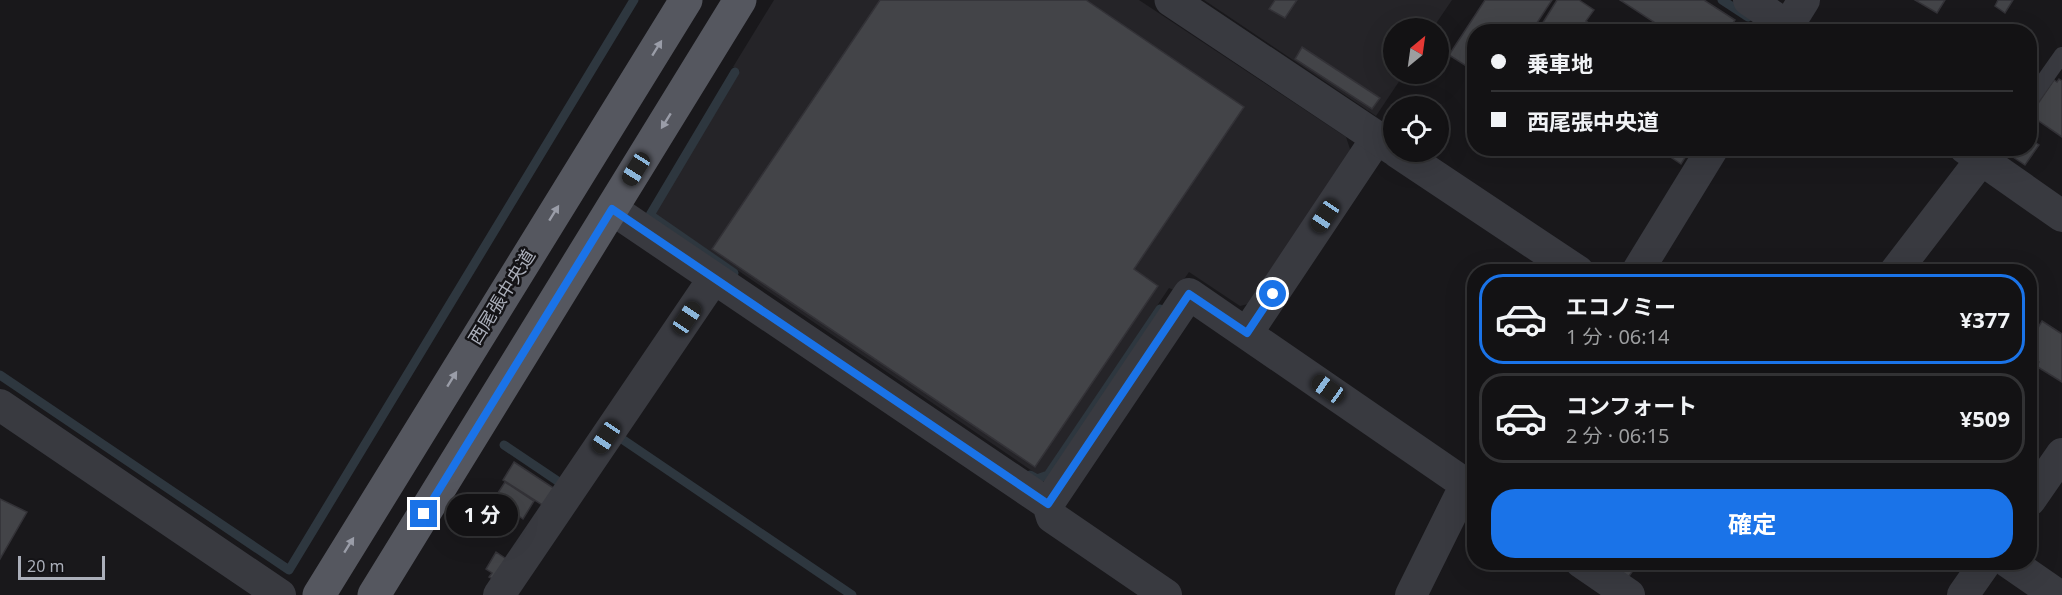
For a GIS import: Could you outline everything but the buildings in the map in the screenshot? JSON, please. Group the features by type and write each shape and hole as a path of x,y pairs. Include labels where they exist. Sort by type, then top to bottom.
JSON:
{"main road":[{"name":"西尾張中央道","path":"319,595 686,0"},
{"path":"374,595 740,0"}],"street":[{"path":"1171,0 1383,142"},
{"path":"1749,0 1793,22"},
{"path":"1247,333 1383,154"},
{"path":"1642,264 1708,156"},
{"path":"1901,264 1980,156"},
{"path":"1982,156 2062,216"},
{"path":"1413,162 1566,264"},
{"path":"612,209 1048,504 1052,517 1166,595"},
{"path":"499,595 714,278"},
{"path":"1048,504 1189,294 1467,479"},
{"path":"0,405 280,595"},
{"path":"2037,490 2062,454"},
{"path":"1411,595 1467,484"},
{"path":"1593,570 1629,595"},
{"path":"1963,595 1980,570"},
{"path":"2021,570 2057,595"}],"lane":[{"path":"2037,90 2062,55"}],"shaded area":[{"path":"774,0 1139,0 1346,137 1351,152 1252,303 1240,306 1189,272 1176,291 1169,288 1046,471 1038,475 655,214 740,71 733,67"},
{"path":"1204,0 1452,0 1440,18 1383,18 1383,84 1397,84 1389,96 1383,96 1383,106 1376,116"}],"waterway":[{"path":"0,375 289,570 634,0"},
{"path":"1722,0 1748,17"},
{"path":"734,273 650,215 735,72"},
{"path":"1030,475 1037,479 1048,475 1160,309"},
{"path":"619,437 852,595"},
{"path":"504,445 562,484"}],"route":[{"path":"424,514 612,209 1048,504 1189,294 1247,333 1273,294"}]}
